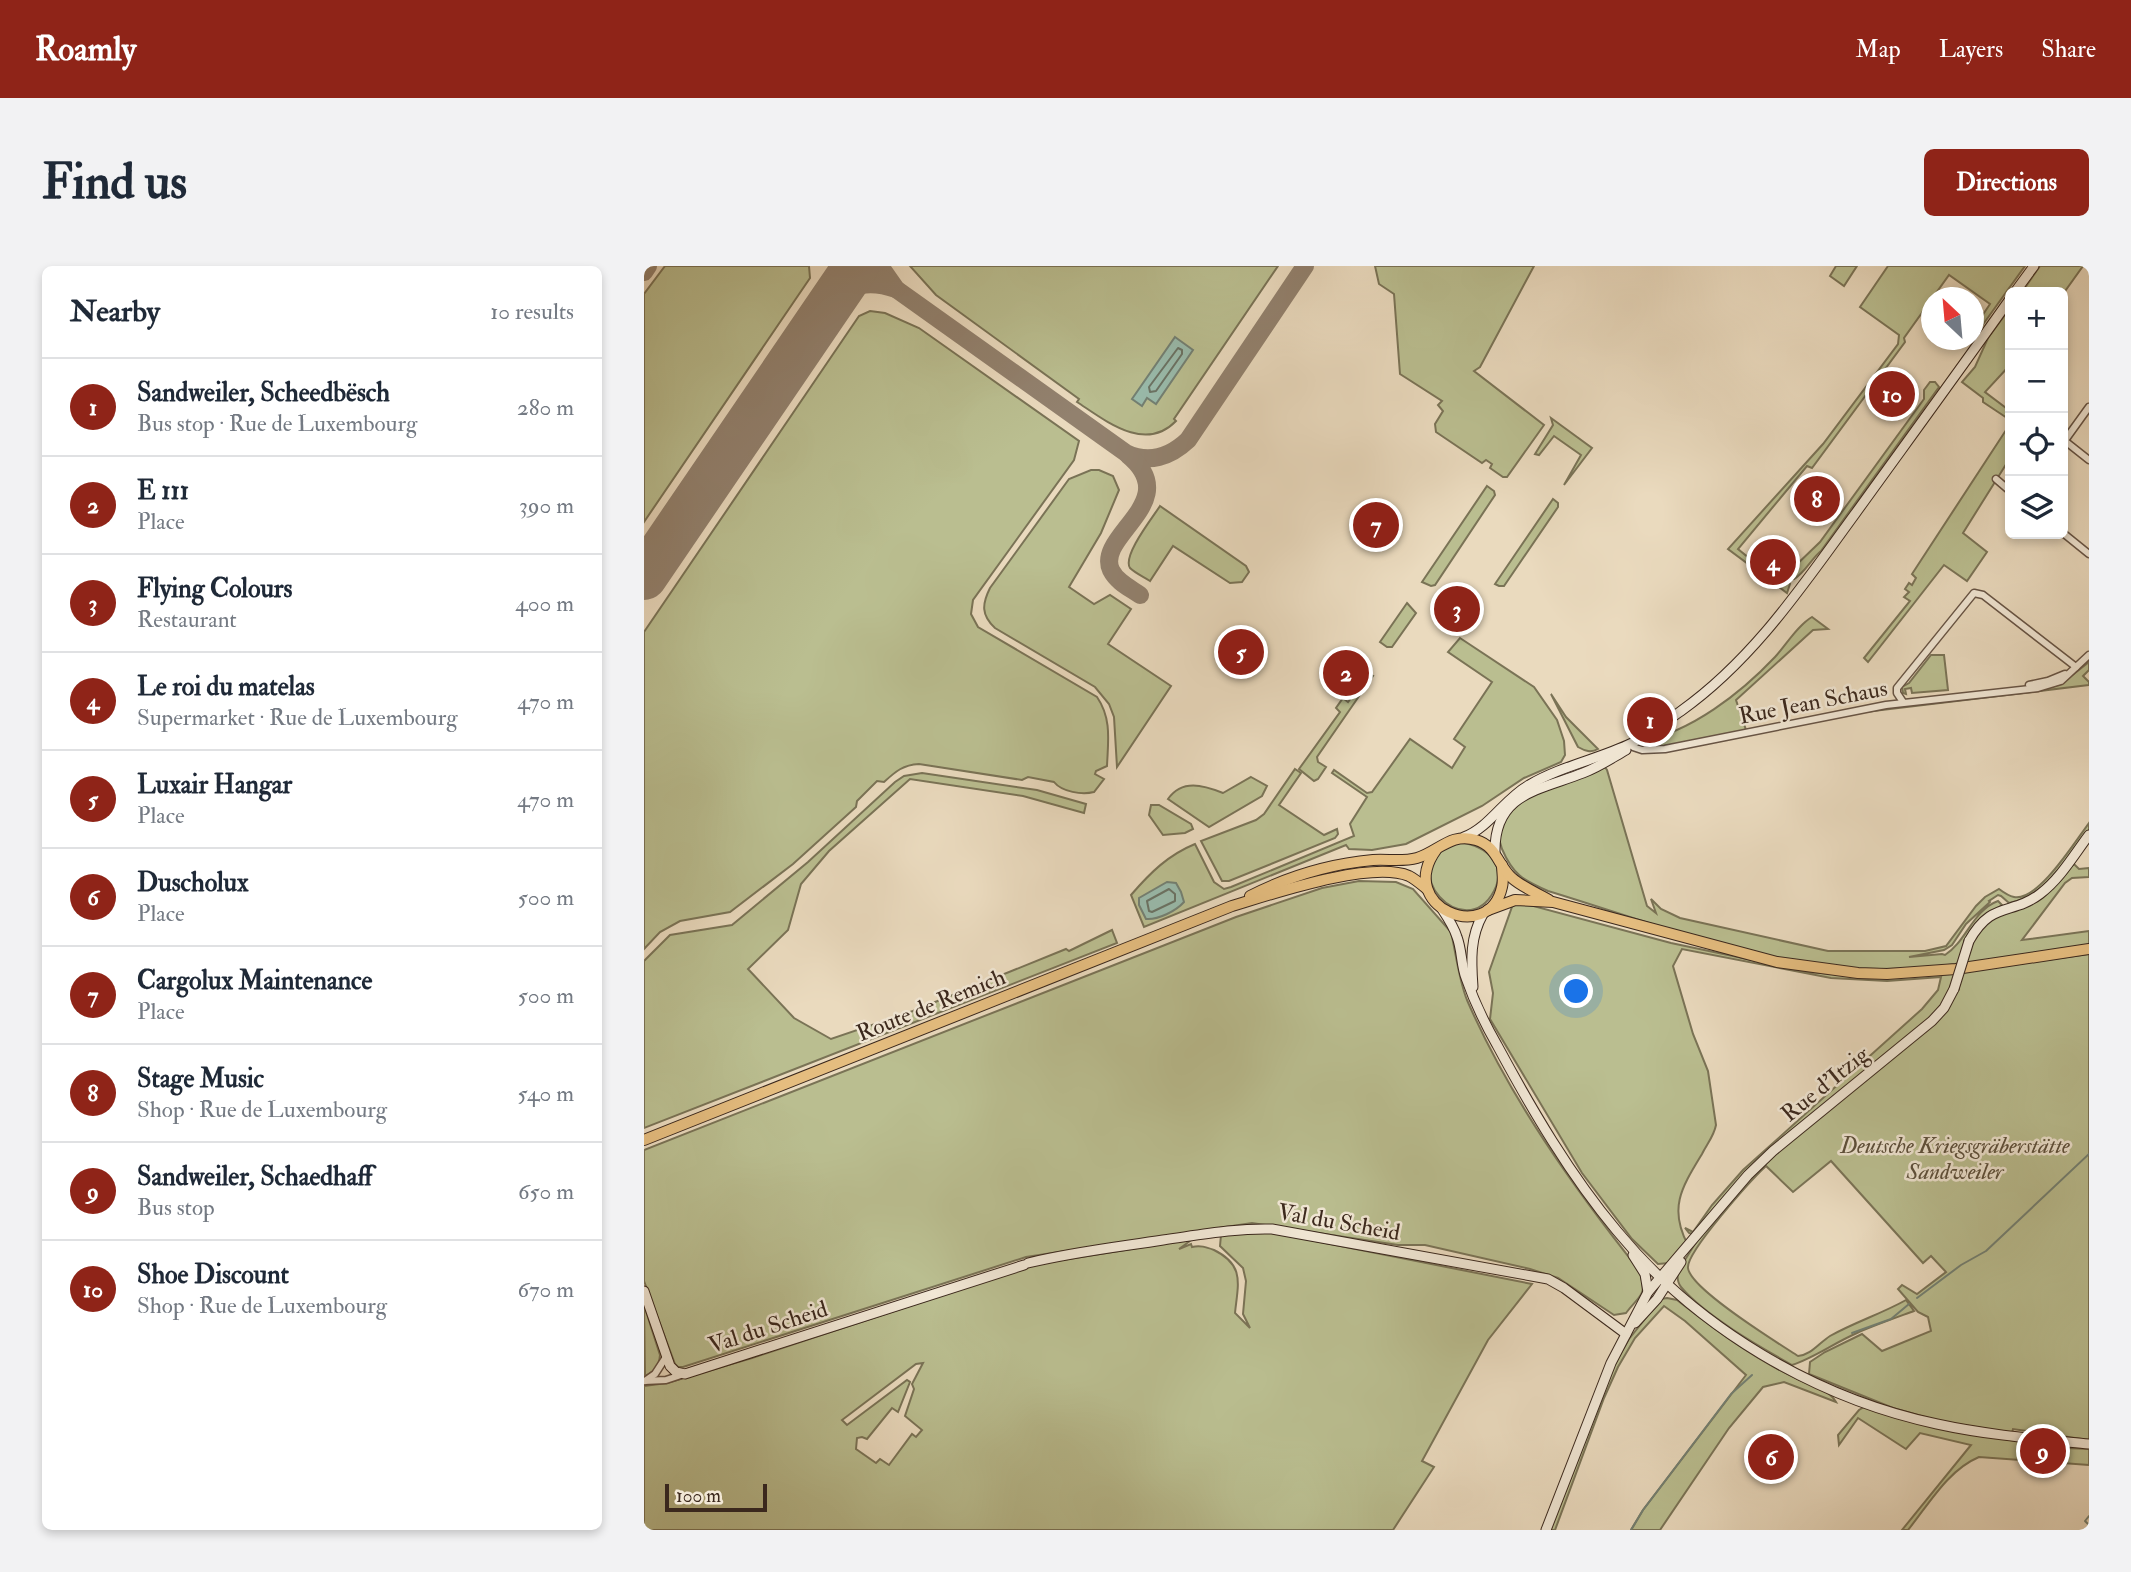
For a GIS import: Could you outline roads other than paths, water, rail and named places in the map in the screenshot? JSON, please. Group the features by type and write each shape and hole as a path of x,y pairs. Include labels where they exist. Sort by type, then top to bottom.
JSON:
{"main road":[{"path":"2019,287 2034,266"},
{"path":"1522,796 1546,784 1598,766 1627,749 1716,683 1770,629 2005,306"},
{"path":"1633,743 1574,764 1527,786 1509,799 1478,830 1438,846 1428,864 1425,877 1427,889 1458,938 1465,976 1493,1037 1576,1178 1619,1233 1678,1293 1710,1318 1798,1374 1861,1402 1896,1413 1969,1430 2089,1444"},
{"path":"1495,852 1498,823 1504,814 1534,786 1570,773 1574,764"},
{"name":"Rue d'Itzig","path":"1664,1280 1675,1261 1718,1208 1773,1151 1944,1009 1954,989 1969,941 1977,928 1991,915 2031,900 2050,886 2089,835"},
{"path":"1464,837 1478,840 1495,852 1510,877 1553,902"},
{"name":"Route de Remich","path":"1232,906 1268,887 1312,870 1377,860 1417,858 1438,846"},
{"path":"1474,995 1470,960 1475,929 1503,885 1502,865"},
{"name":"Route de Remich","path":"644,1140 1232,906 1347,875 1396,873 1410,876 1427,889"},
{"path":"1442,909 1465,917 1516,900 1553,902 1777,962 1858,974 1956,969 2089,949"},
{"name":"Rue d'Itzig","path":"1664,1280 1718,1208"},
{"name":"Val du Scheid","path":"685,1374 1026,1264 1062,1255 1251,1228 1272,1229 1548,1279 1626,1334"},
{"path":"1619,1233 1645,1274 1648,1292"},
{"path":"1649,1266 1664,1267 1675,1261"},
{"path":"1546,1530 1595,1399 1648,1292 1664,1280"},
{"path":"1626,1334 1657,1299 1664,1280"},
{"path":"644,1292 670,1366 676,1372 685,1374"},
{"path":"1657,1299 1678,1293"}],"street":[{"path":"2068,436 2089,407"},
{"path":"2068,445 2089,460"},
{"path":"1996,479 2005,487"},
{"path":"2068,537 2089,554"},
{"path":"1903,702 1897,688 1974,593 1983,595 2076,667"},
{"name":"Rue Jean Schaus","path":"1633,743 1637,750 1665,749 1903,702 2006,690 2048,681 2076,667 2089,655"},
{"name":"Val du Scheid","path":"644,1381 655,1374 666,1357"},
{"name":"Val du Scheid","path":"644,1381 666,1380 685,1374"}],"water":[{"path":"1175,337 1193,350 1156,404 1147,398 1142,406 1132,399"},
{"path":"1167,882 1176,883 1184,902 1166,914 1146,919 1139,905 1139,898"}],"waterway":[{"path":"1917,1298 1961,1265 1986,1251 2089,1154"},
{"path":"1852,1333 1891,1319 1909,1304"},
{"path":"1631,1530 1643,1510 1731,1394 1752,1375"},
{"path":"2089,1516 2085,1521 2089,1525"},
{"path":"2086,1530 2089,1526"}],"place":[{"name":"Shoe Discount","path":"1892,394"},
{"name":"Stage Music","path":"1817,499"},
{"name":"Cargolux Maintenance","path":"1376,525"},
{"name":"Le roi du matelas","path":"1773,562"},
{"name":"Flying Colours","path":"1457,609"},
{"name":"Luxair Hangar","path":"1241,652"},
{"name":"E 111","path":"1346,673"},
{"name":"Sandweiler, Scheedbësch","path":"1650,720"},
{"name":"Sandweiler, Schaedhaff","path":"2043,1451"},
{"name":"Duscholux","path":"1771,1457"}],"park label":[{"name":"Deutsche Kriegsgräberstätte Sandweiler","path":"1955,1158"}]}
